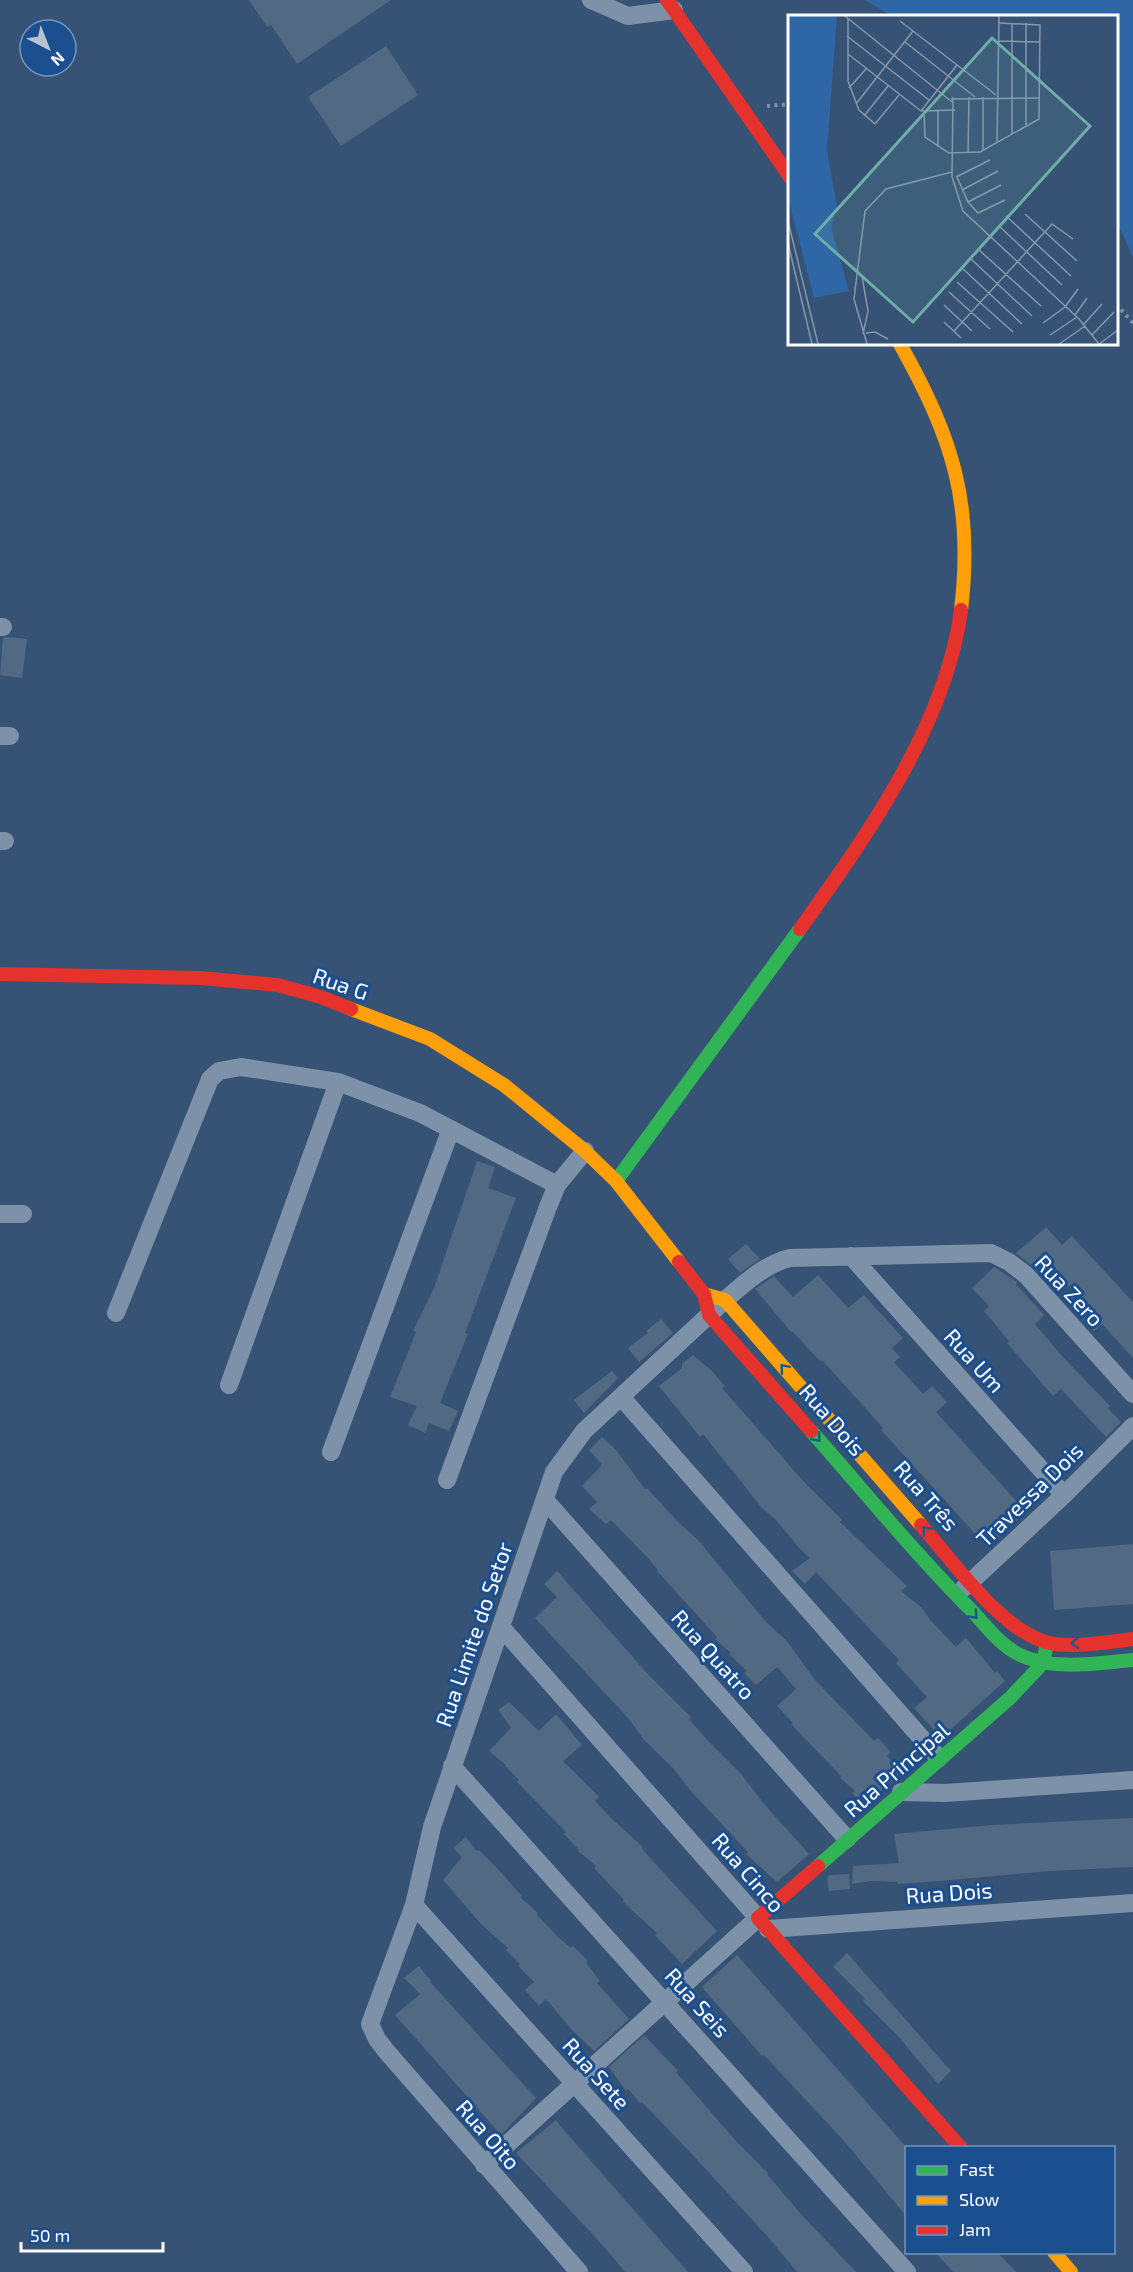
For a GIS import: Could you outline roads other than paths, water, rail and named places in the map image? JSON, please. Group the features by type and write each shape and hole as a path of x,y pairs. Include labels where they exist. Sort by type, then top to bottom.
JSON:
{"street":[{"path":"591,0 628,16 671,5 788,176"},
{"path":"616,1181 800,930 866,832 909,762 940,694 958,630 964,574 959,484 946,432 901,345"},
{"name":"Rua G","path":"0,974 200,978 278,986 321,997 430,1039 504,1085 585,1151 616,1181"},
{"path":"116,1312 210,1079 219,1071 241,1067 338,1082 420,1113 557,1185"},
{"path":"229,1386 338,1082"},
{"path":"332,1452 451,1129"},
{"path":"447,1480 533,1243 557,1185 585,1151"},
{"name":"Rua Dois","path":"616,1181 704,1294 710,1315 956,1596 1007,1647 1020,1655 1043,1663"},
{"path":"0,1214 23,1215"},
{"name":"Rua Zero","path":"851,1256 991,1253 1009,1262 1026,1275 1133,1394"},
{"path":"704,1294 725,1300 776,1261 790,1258 851,1256"},
{"name":"Rua Um","path":"851,1256 1064,1495"},
{"name":"Rua Limite do Setor","path":"370,2024 414,1905 432,1827 554,1472 584,1431 725,1300"},
{"name":"Rua Três","path":"725,1300 971,1582 1017,1628 1047,1643 1133,1640"},
{"path":"621,1398 939,1758"},
{"name":"Travessa Dois","path":"956,1596 1064,1495 1133,1425"},
{"name":"Rua Quatro","path":"546,1500 847,1839"},
{"name":"Rua Cinco","path":"502,1628 959,2146"},
{"path":"1047,1643 1043,1663 1091,1664 1133,1660"},
{"name":"Rua Principal","path":"763,1924 847,1839 1010,1698 1043,1663"},
{"name":"Rua Seis","path":"452,1766 907,2272"},
{"path":"901,1792 945,1793 1133,1780"},
{"name":"Rua Dois","path":"763,1924 1133,1903"},
{"name":"Rua Sete","path":"414,1905 744,2272"},
{"path":"484,2165 664,2000 763,1924"},
{"name":"Rua Oito","path":"370,2024 387,2052 579,2272"},
{"path":"1055,2254 1071,2272"}]}
